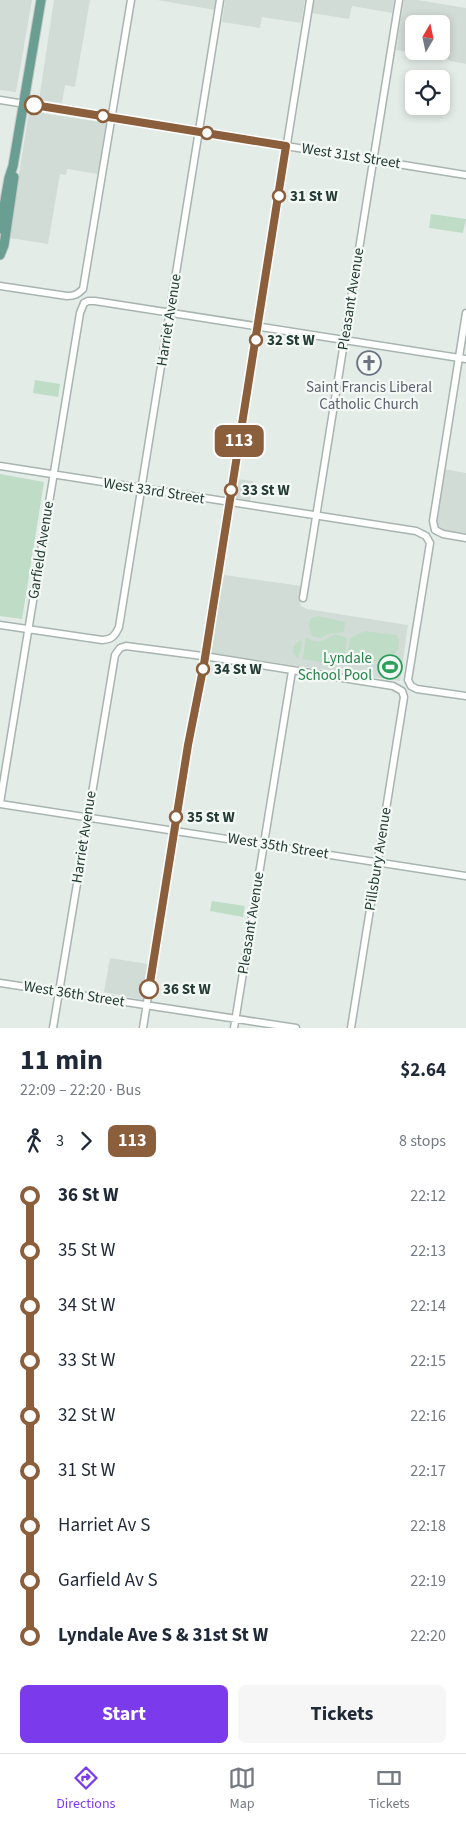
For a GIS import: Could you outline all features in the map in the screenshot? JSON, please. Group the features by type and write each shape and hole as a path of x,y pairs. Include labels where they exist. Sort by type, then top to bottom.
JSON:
{"main road":[{"path":"0,229 8,178 13,166 41,0"},
{"path":"0,255 4,245 14,181 13,166"}],"street":[{"path":"0,286 74,296 79,293 84,284 131,0"},
{"name":"Harriet Avenue","path":"28,630 102,640 111,638 116,634 119,627 220,0"},
{"path":"143,1028 174,830 205,656 310,0"},
{"name":"Pleasant Avenue","path":"303,598 399,0"},
{"name":"West 31st Street","path":"0,100 466,175"},
{"name":"Garfield Avenue","path":"0,803 80,313 84,303 88,301 170,312"},
{"path":"170,312 462,358"},
{"path":"466,313 462,358 433,521 435,530 444,534 466,538"},
{"name":"West 33rd Street","path":"0,466 416,531 426,536 430,543 409,679 411,686 417,689 466,696"},
{"path":"0,625 28,630"},
{"name":"Harriet Avenue","path":"53,1028 115,655 120,648 133,646 205,656"},
{"path":"205,656 292,670"},
{"name":"Pleasant Avenue","path":"234,1028 292,670"},
{"name":"Pillsbury Avenue","path":"292,670 393,686 402,691 404,697 351,1028"},
{"name":"West 35th Street","path":"0,803 466,876"},
{"name":"West 36th Street","path":"0,983 296,1028"}],"shaded area":[{"path":"0,0 32,0 16,92 0,90"},
{"path":"54,0 90,0 75,87 65,85 62,103 39,100"},
{"path":"157,0 217,0 215,10"},
{"path":"225,0 305,0 301,23 262,17 260,28 222,22"},
{"path":"313,0 394,0 392,13 352,6 349,19 312,13"},
{"path":"404,0 418,0 466,8 466,64 449,60 450,15 405,15 405,52 396,50"},
{"path":"29,111 106,123 98,174 67,169 66,175 60,174 48,244 9,238"},
{"path":"444,469 466,473 466,534 440,530 436,525"},
{"path":"237,479 253,481 250,501 233,497"},
{"path":"224,575 301,586 301,606 307,609 408,625 400,681 210,653 209,647"},
{"path":"110,958 148,964 146,993 143,1000 104,992"}],"green space":[{"path":"431,214 466,219 463,233 429,228"},
{"path":"35,380 60,384 58,397 33,393"},
{"path":"0,474 44,482 22,619 0,616"},
{"path":"318,616 345,622 344,632 328,634 321,638 312,636 309,627 310,620"},
{"path":"365,631 396,635 399,640 398,649 395,654 383,656 369,666 346,663 350,638"},
{"path":"336,634 347,638 343,666 303,659 306,637 318,642"},
{"path":"300,640 302,642 298,659 293,652 294,646"},
{"path":"212,901 245,906 243,917 210,911"}],"water":[{"name":"Lyndale School Pool","path":"385,662 395,663 394,673 384,672"}],"bus line":[{"name":"113","path":"34,105 286,146 204,664 188,745 149,989"}],"place":[{"name":"31 St W","path":"279,196"},
{"name":"32 St W","path":"256,340"},
{"name":"Saint Francis Liberal Catholic Church","path":"369,363"},
{"name":"33 St W","path":"231,490"},
{"name":"Lyndale School Pool","path":"390,667"},
{"name":"34 St W","path":"203,669"},
{"name":"35 St W","path":"176,817"},
{"name":"36 St W","path":"149,989"}]}
